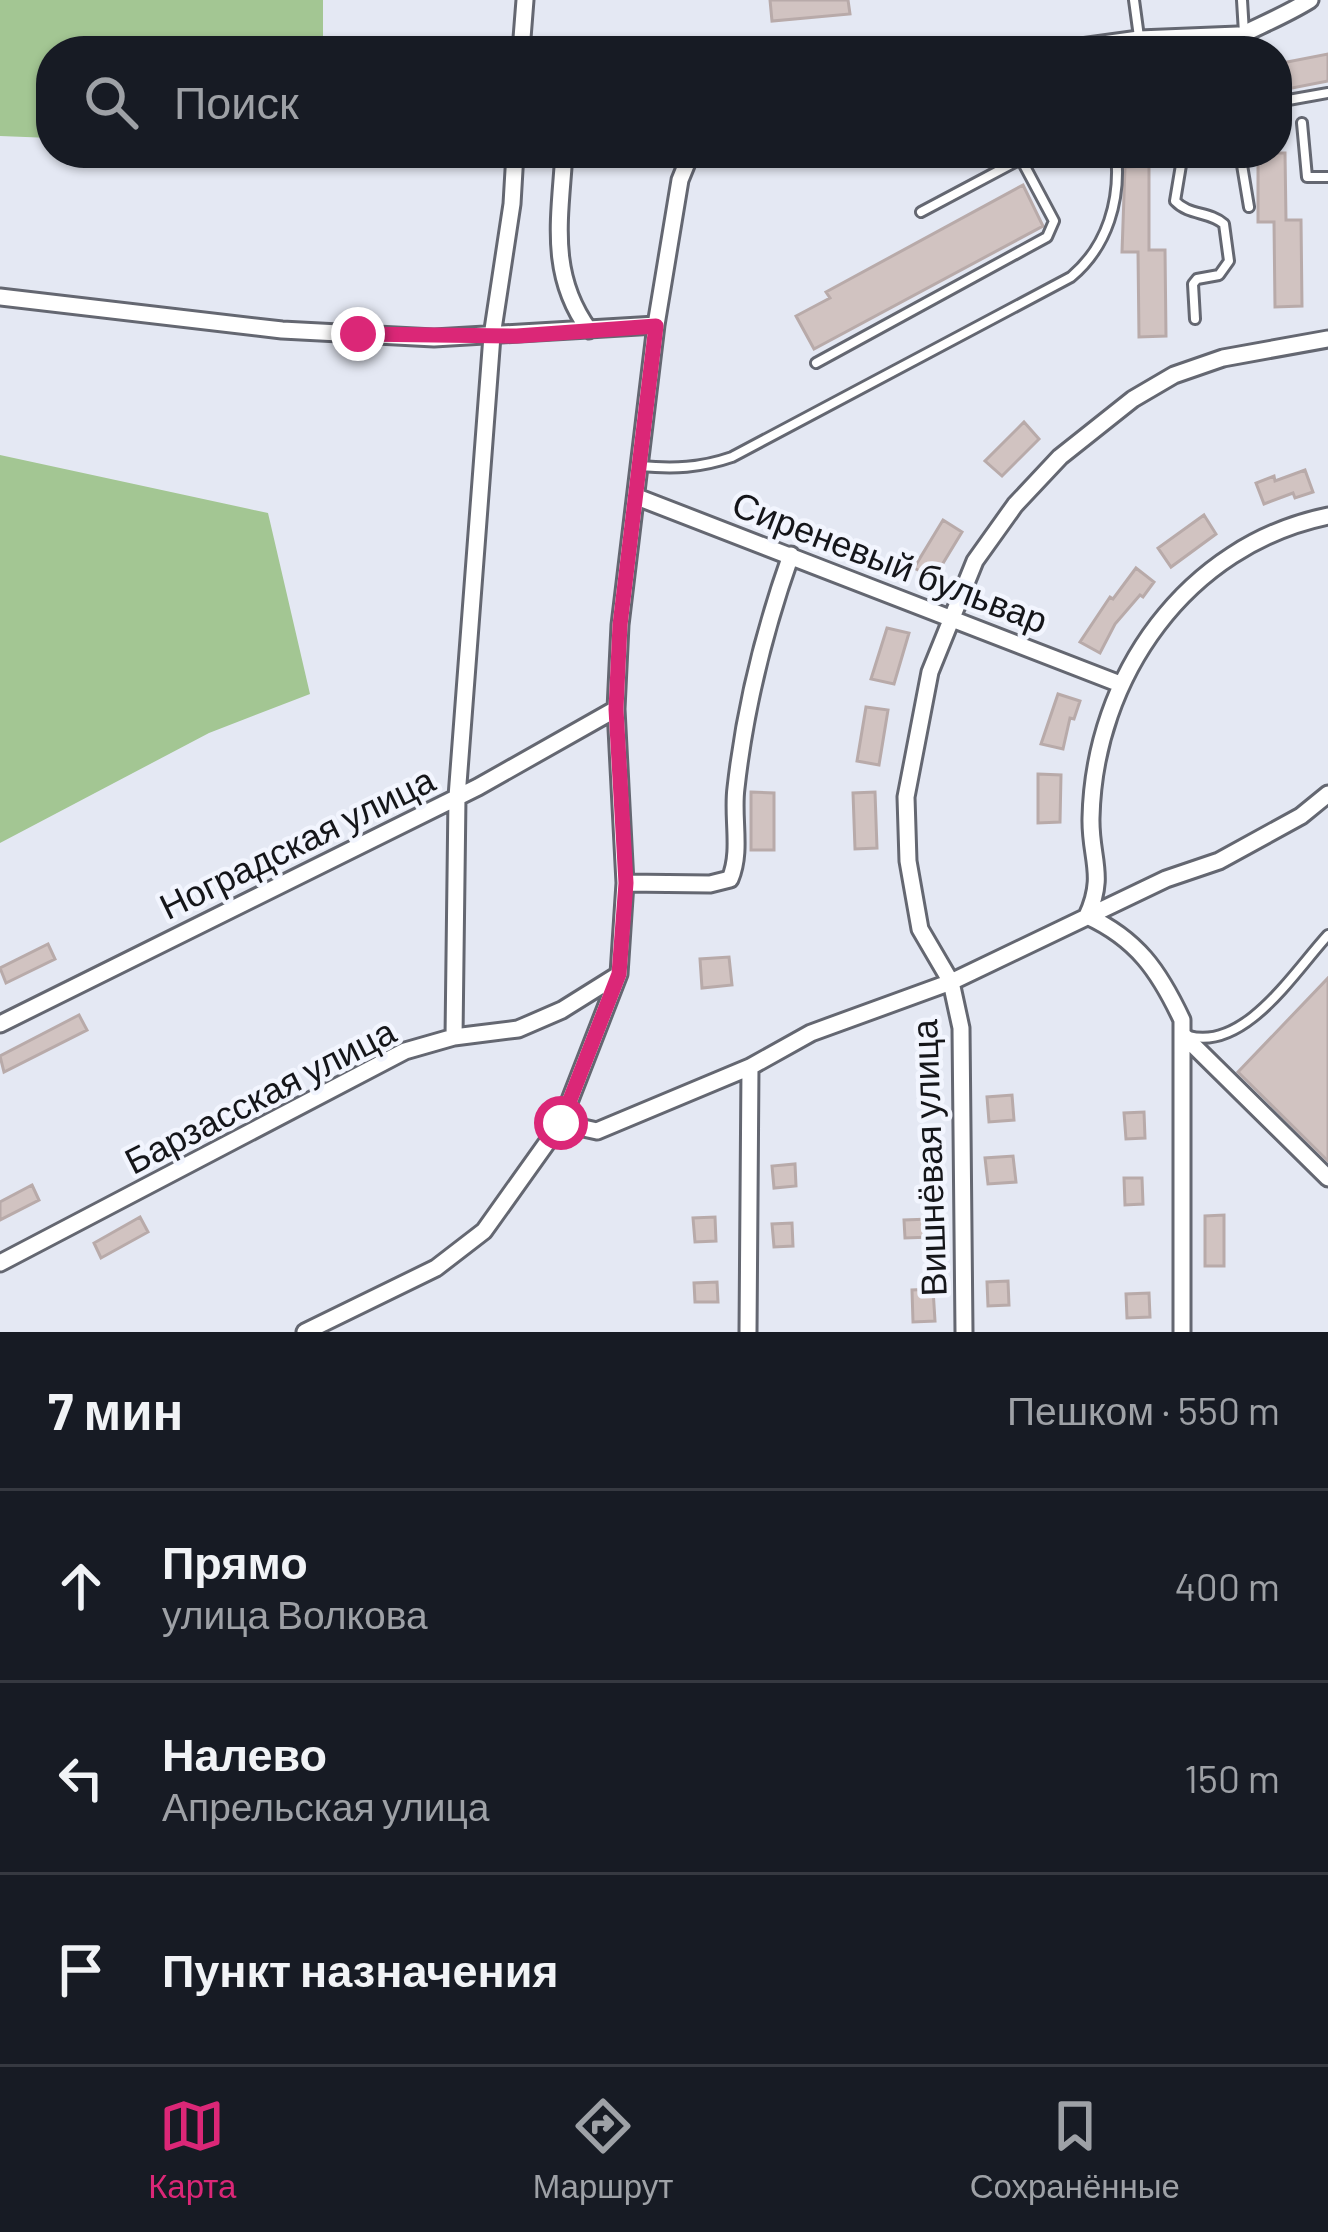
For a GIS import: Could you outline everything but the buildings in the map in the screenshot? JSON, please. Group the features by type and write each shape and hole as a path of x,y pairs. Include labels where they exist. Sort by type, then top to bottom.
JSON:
{"street":[{"path":"522,36 525,0"},
{"path":"1238,36 1277,21 1310,0"},
{"path":"1200,36 1241,34"},
{"path":"454,1037 457,797 492,336 514,168"},
{"path":"562,168 561,266 574,309 590,330"},
{"path":"305,1332 436,1268 484,1231 561,1123 619,974 626,883 616,709 620,625 656,326 685,168"},
{"path":"0,297 283,330 492,336 656,326"},
{"path":"951,982 920,929 908,861 906,797 930,672 975,561 1015,506 1060,457 1133,399 1174,375 1223,358 1328,339"},
{"name":"Сиреневый бульвар","path":"638,497 1120,684"},
{"path":"1087,916 1099,871 1091,821 1096,779 1120,684 1143,644 1209,571 1257,538 1328,516"},
{"path":"626,883 710,884 730,879 736,866 735,793 754,672 791,555"},
{"name":"Ноградская улица","path":"0,1024 457,797 616,709"},
{"path":"561,1123 597,1131 750,1067 812,1033 951,982 1166,879 1220,861 1301,816 1328,794"},
{"path":"1087,916 1130,939 1167,988 1182,1020 1182,1332"},
{"name":"Барзасская улица","path":"0,1263 405,1052 454,1037 518,1029 562,1010 619,974"},
{"name":"Вишнёвая улица","path":"951,982 961,1028 964,1332"},
{"path":"1182,1034 1328,1178"},
{"path":"748,1332 750,1067"}],"lane":[{"path":"1134,0 1139,36"},
{"path":"1241,34 1242,0"},
{"path":"1292,99 1328,93"},
{"path":"1302,124 1306,177 1328,177"},
{"path":"921,212 1004,168"},
{"path":"816,362 1047,237 1054,221 1026,168"},
{"path":"639,466 677,470 732,457 1071,277 1083,267 1115,210 1118,168"},
{"path":"1180,168 1175,201 1183,209 1216,217 1224,224 1228,261 1219,275 1193,284 1195,319"},
{"path":"1242,168 1249,207"},
{"path":"1182,1034 1204,1040 1226,1037 1252,1019 1328,935"}],"green space":[{"path":"0,0 323,0 323,36 36,36 36,137 0,136"},
{"path":"0,455 268,513 310,694 209,733 0,843"}],"route":[{"path":"358,334 517,336 656,326 620,625 616,709 626,883 619,974 561,1123"}]}
